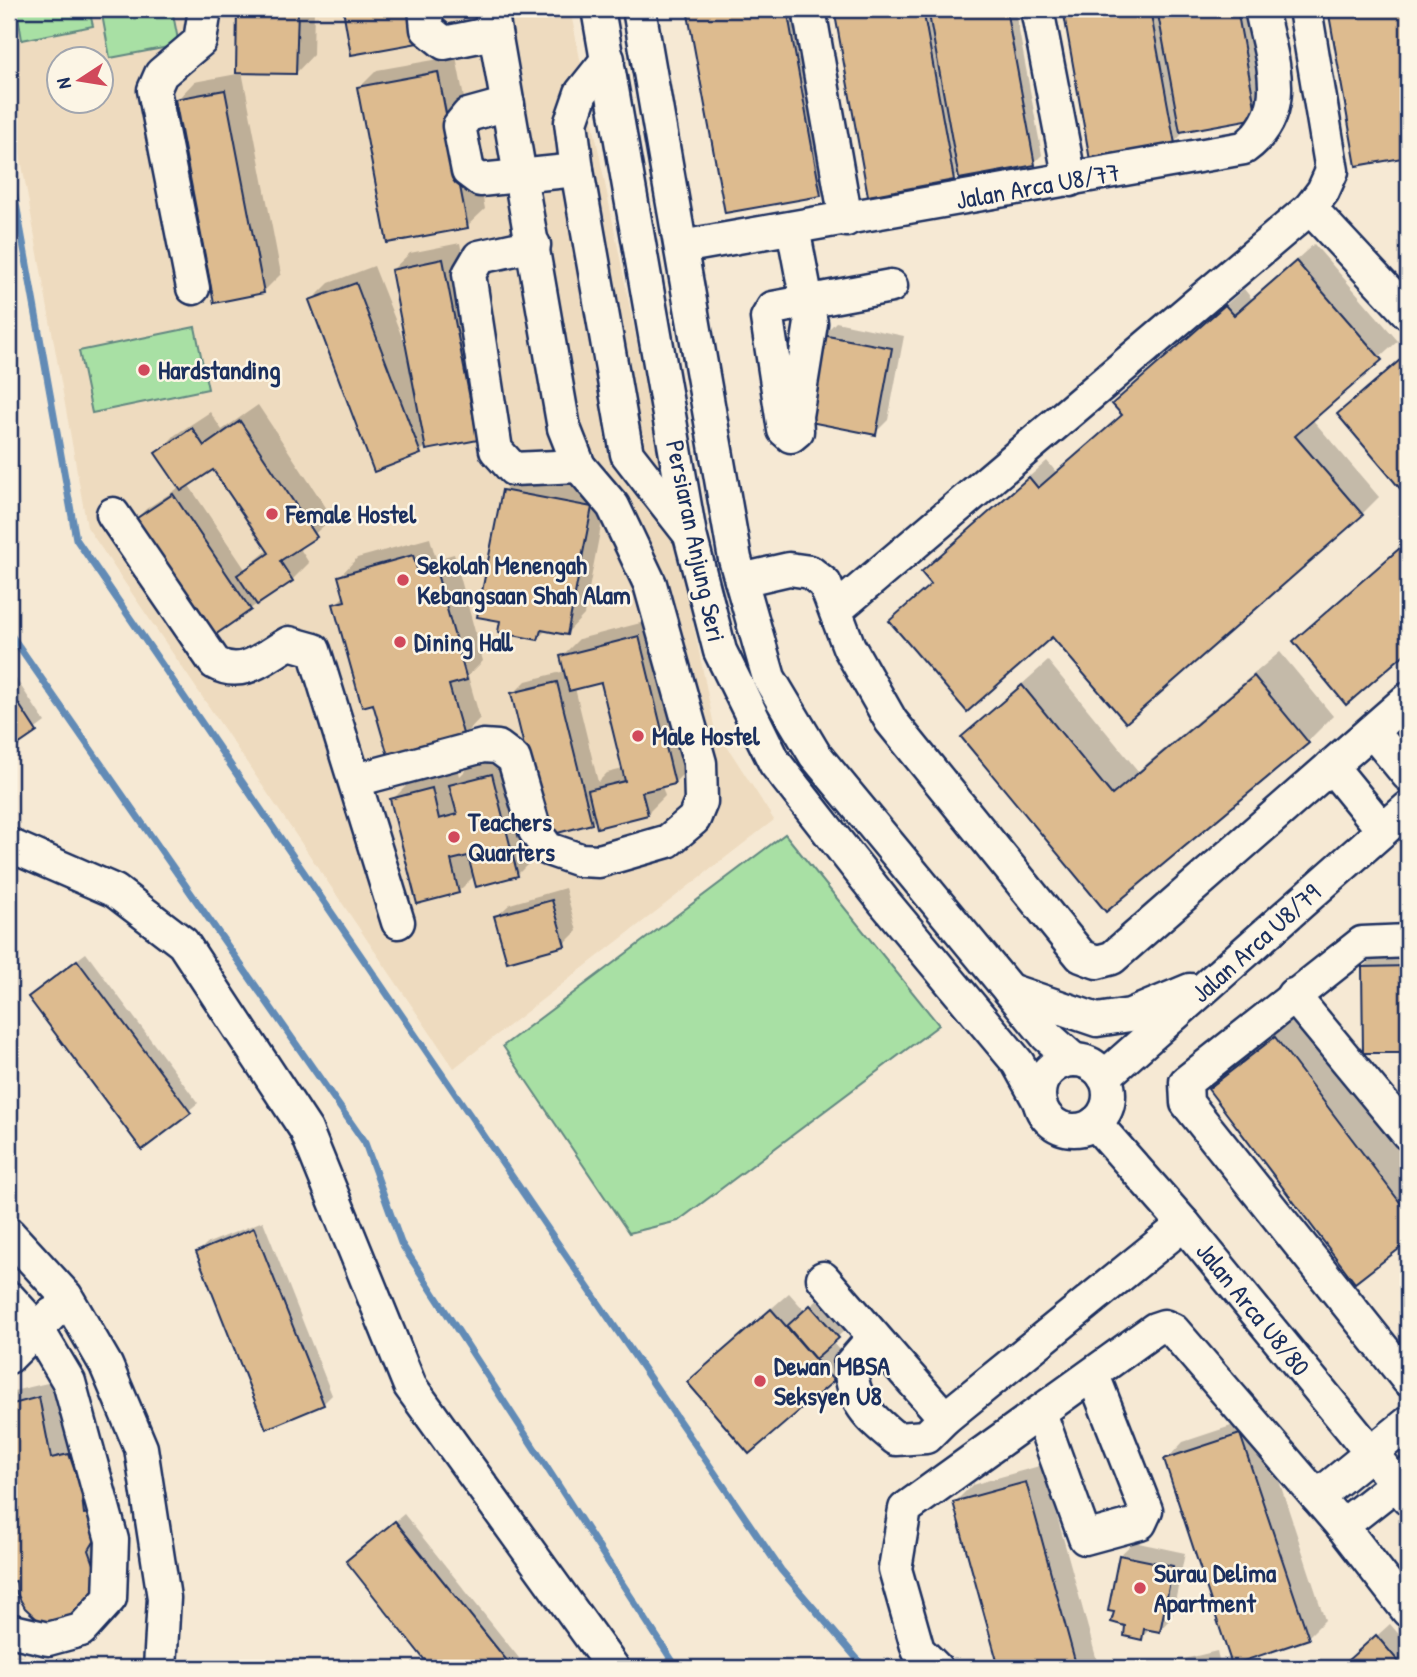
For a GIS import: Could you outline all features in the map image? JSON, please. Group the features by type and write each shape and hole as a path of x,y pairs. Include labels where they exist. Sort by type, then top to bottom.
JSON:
{"street":[{"path":"193,288 154,90 161,74 200,41 205,9"},
{"path":"356,780 483,746 498,747 514,759 536,831 548,849 580,860 599,861 668,841 694,819 701,802 700,763 650,584 613,506 579,466 564,428 534,245 492,21 444,43 428,29 425,9"},
{"name":"Persiaran Anjung Seri","path":"598,9 690,535 720,651 775,763 885,903 1018,1063 1039,1101"},
{"name":"Persiaran Anjung Seri","path":"639,9 741,580 769,678 816,755 1047,1036 1074,1060"},
{"path":"808,9 846,220"},
{"path":"1037,9 1070,180"},
{"name":"Jalan Arca U8/77","path":"681,247 1244,148 1260,136 1273,113 1277,93 1261,9"},
{"path":"836,610 1310,208 1323,191 1332,171 1305,9"},
{"path":"608,59 581,93 571,122 577,170 627,454 690,535"},
{"path":"508,104 468,115 459,126 468,171 480,180 577,170"},
{"path":"1310,208 1404,298"},
{"path":"793,229 807,301 891,286"},
{"path":"534,245 479,257 469,274 496,450 513,469 579,466"},
{"path":"113,514 215,663 229,671 240,671 289,643 314,650 398,922"},
{"path":"741,580 789,569 810,572 825,584 849,647 891,721 1081,956 1097,962 1112,958 1408,699"},
{"path":"1372,731 1408,775"},
{"path":"1331,766 1383,830"},
{"name":"Jalan Arca U8/79","path":"1104,1077 1408,808"},
{"path":"9,845 116,891 183,943 306,1130 410,1386 613,1668"},
{"path":"1408,942 1362,943 1186,1082 1187,1103 1408,1380"},
{"path":"1009,990 1097,1020 1130,1015 1214,980"},
{"path":"1293,995 1408,1134"},
{"path":"1074,1060 1096,1069 1104,1077 1108,1102 1095,1123 1082,1130 1068,1130 1055,1125 1044,1115 1039,1101 1040,1086 1047,1072 1059,1063 1074,1060"},
{"name":"Jalan Arca U8/80","path":"1095,1123 1184,1224 1371,1453 1404,1485"},
{"path":"874,1337 850,1365 852,1391 870,1418 896,1439 926,1437 1184,1224"},
{"path":"9,1234 66,1296 106,1365 141,1448 164,1598 160,1668"},
{"path":"823,1278 945,1419"},
{"path":"9,1356 38,1330 66,1296"},
{"path":"9,1298 38,1330 69,1382 112,1540 110,1598 81,1630 48,1639 9,1630"},
{"path":"936,1668 918,1650 895,1569 905,1509 1154,1329 1164,1325 1173,1330 1342,1526 1408,1611"},
{"path":"1040,1413 1085,1538 1140,1523 1146,1510 1093,1375"},
{"path":"1317,1497 1408,1423"},
{"path":"1342,1526 1404,1485"},
{"path":"112,1540 155,1531"}],"shaded area":[{"name":"Sekolah Menengah Kebangsaan Shah Alam","path":"9,9 570,9 714,726 774,820 454,1068 87,527 9,92"}],"green space":[{"path":"17,9 89,9 93,26 22,40"},
{"path":"101,9 172,9 179,45 116,57 116,46 108,46"},
{"name":"Hardstanding","path":"195,327 208,389 92,413 79,351"},
{"path":"785,834 939,1025 678,1221 629,1233 503,1046"}],"building":[{"path":"237,9 298,9 296,74 236,73"},
{"path":"343,9 412,9 418,43 351,55"},
{"path":"687,9 787,9 821,196 725,213"},
{"path":"834,9 923,9 954,180 868,196"},
{"path":"928,9 1006,9 1035,165 959,179"},
{"path":"1063,9 1150,9 1175,144 1090,160"},
{"path":"1157,9 1237,9 1257,118 1180,132"},
{"path":"1328,9 1408,9 1408,157 1356,166"},
{"path":"438,72 468,228 387,243 357,87"},
{"path":"225,90 264,293 214,303 175,99"},
{"path":"443,259 478,440 426,450 391,270"},
{"path":"1296,261 1382,360 1295,436 1363,515 1126,723 1052,637 967,712 889,621 931,584 921,572 1029,477 1038,488 1122,415 1112,404 1225,305 1234,315"},
{"path":"356,283 421,454 374,472 309,300"},
{"path":"822,335 892,348 876,435 805,421"},
{"path":"1400,360 1408,370 1408,498 1337,414"},
{"name":"Female Hostel","path":"240,421 317,537 280,561 293,581 257,605 237,575 269,553 213,470 181,491 155,453 192,428 204,446"},
{"path":"502,490 592,507 567,635 541,630 538,640 498,632 500,621 477,617"},
{"name":"Female Hostel","path":"173,494 251,610 209,639 131,522"},
{"path":"1408,541 1408,651 1346,705 1293,641"},
{"name":"Dining Hall","path":"413,555 419,575 436,570 467,680 449,685 464,737 389,759 373,704 362,707 333,604 345,601 338,576"},
{"name":"Male Hostel","path":"639,636 675,784 642,792 648,815 597,828 588,790 625,781 601,683 569,691 560,656"},
{"path":"1254,676 1309,743 1106,912 961,737 1022,685 1112,795"},
{"name":"Male Hostel","path":"557,682 592,824 546,836 511,693"},
{"path":"9,689 37,732 9,751"},
{"name":"Teachers Quarters","path":"492,774 518,876 476,887 468,856 451,860 459,893 417,904 390,799 432,788 439,819 457,814 449,785"},
{"path":"552,900 565,946 507,962 494,916"},
{"path":"77,960 191,1113 142,1150 28,997"},
{"path":"1408,966 1408,1053 1363,1053 1362,967"},
{"path":"1275,1037 1408,1213 1408,1242 1355,1283 1208,1089"},
{"path":"254,1228 324,1405 266,1429 196,1252"},
{"path":"810,1305 839,1338 815,1359 787,1326"},
{"name":"Dewan MBSA Seksyen U8","path":"771,1309 834,1381 749,1454 687,1382"},
{"path":"39,1397 51,1458 69,1454 81,1489 84,1514 93,1513 98,1535 89,1550 97,1573 98,1590 83,1616 52,1623 38,1620 25,1608 17,1594 16,1581 9,1582 9,1405"},
{"path":"1240,1434 1309,1639 1232,1665 1164,1459"},
{"path":"1026,1482 1077,1668 999,1668 953,1502"},
{"path":"395,1521 511,1668 431,1668 346,1561"},
{"name":"Surau Delima Apartment","path":"1119,1555 1173,1566 1160,1632 1144,1629 1142,1640 1124,1636 1125,1626 1111,1622 1114,1612 1108,1611"},
{"path":"1376,1635 1404,1668 1353,1668 1347,1661"}],"waterway":[{"path":"9,164 76,539 781,1570 865,1668"},
{"path":"9,632 365,1143 401,1243 677,1668"}],"place":[{"name":"Hardstanding","path":"144,370"},
{"name":"Female Hostel","path":"272,514"},
{"name":"Sekolah Menengah Kebangsaan Shah Alam","path":"403,580"},
{"name":"Dining Hall","path":"400,642"},
{"name":"Male Hostel","path":"638,736"},
{"name":"Teachers Quarters","path":"454,837"},
{"name":"Dewan MBSA Seksyen U8","path":"760,1381"},
{"name":"Surau Delima Apartment","path":"1140,1588"}]}
